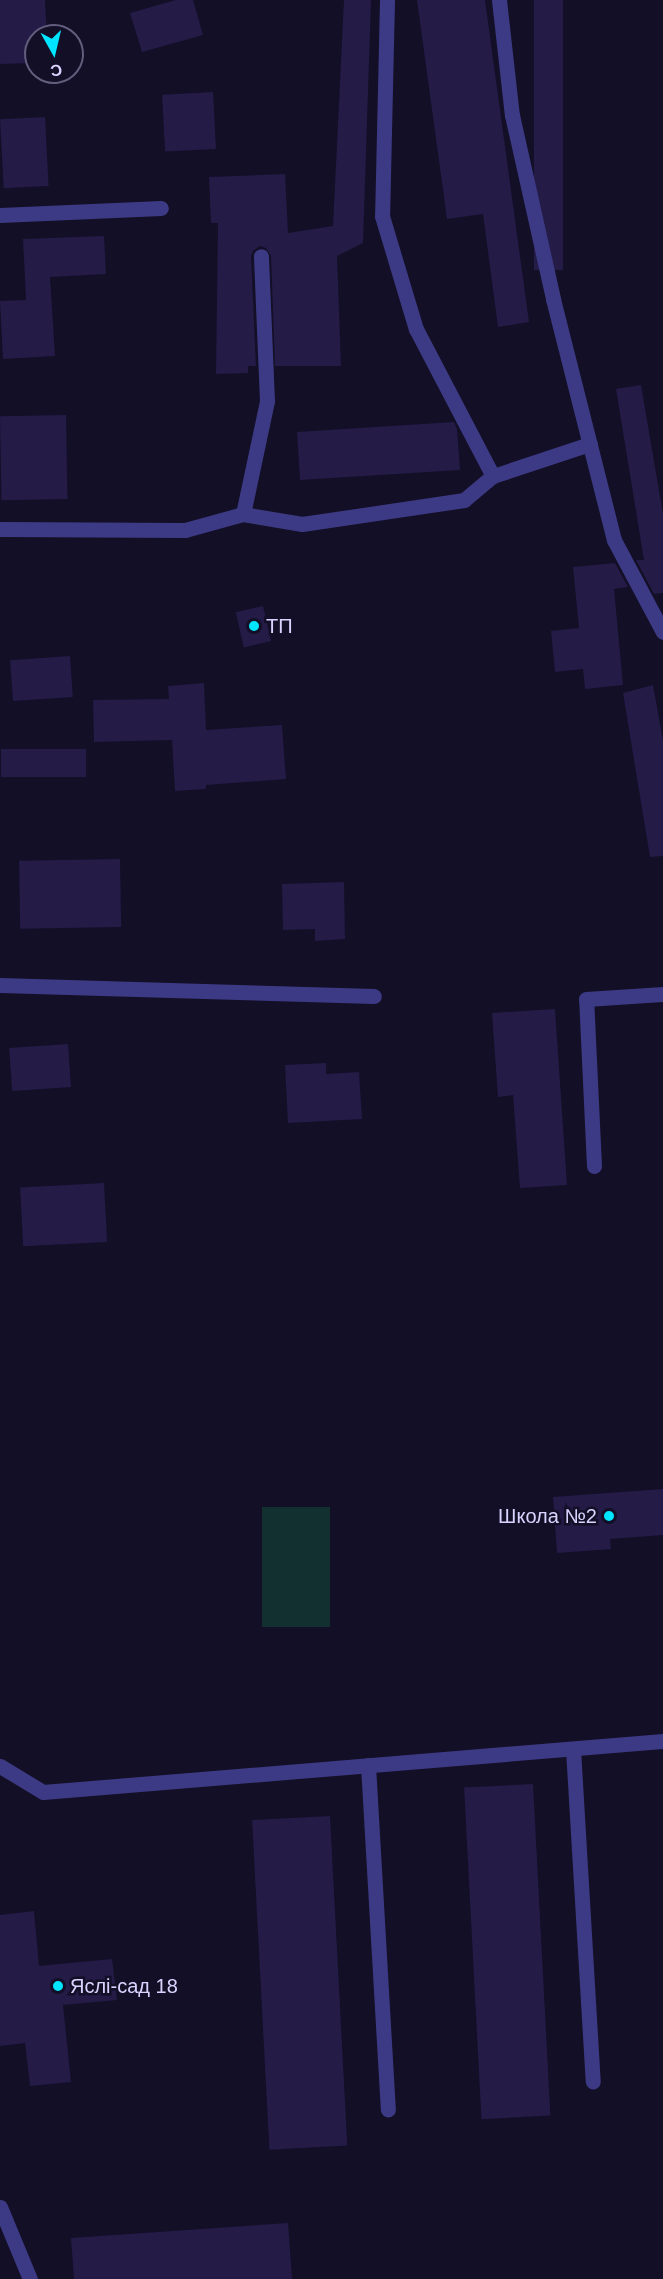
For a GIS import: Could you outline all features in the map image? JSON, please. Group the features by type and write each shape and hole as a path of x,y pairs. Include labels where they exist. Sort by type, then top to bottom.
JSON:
{"street":[{"path":"387,0 382,216 416,329 493,476"},
{"path":"499,0 512,115 553,299 614,540 663,632"},
{"path":"0,215 161,208"},
{"path":"243,514 267,401 261,256"},
{"path":"0,529 185,531 243,514 302,524 464,500 493,476 590,444"},
{"path":"0,985 374,996"},
{"path":"594,1166 586,999 663,994"},
{"path":"0,1766 43,1792 663,1742"},
{"path":"573,1749 593,2081"},
{"path":"368,1766 388,2109"},
{"path":"0,2207 30,2279"}],"green space":[{"path":"262,1507 330,1507 330,1627 262,1627"}],"building":[{"path":"0,0 45,0 46,24 24,24 24,63 0,64"},
{"path":"176,0 193,0 203,35 142,52 130,13"},
{"path":"344,0 371,0 363,243 337,256 341,366 275,366 271,256 266,248 260,246 253,251 251,256 256,366 248,366 248,373 216,374 218,223 211,223 209,177 285,174 288,233 333,226"},
{"path":"417,0 485,0 529,322 498,327 483,214 447,219"},
{"path":"534,0 563,0 563,270 534,270"},
{"path":"213,92 216,149 165,152 162,95"},
{"path":"45,117 49,186 4,188 0,119"},
{"path":"104,236 106,274 50,277 55,356 3,359 0,301 26,300 23,239"},
{"path":"641,385 663,514 663,593 654,594 636,560 644,560 616,389"},
{"path":"66,415 67,499 1,500 0,416"},
{"path":"454,422 457,429 460,470 300,480 297,432"},
{"path":"615,563 628,587 614,589 623,685 585,689 583,669 555,672 551,631 579,628 573,567"},
{"name":"ТП","path":"263,606 271,641 244,647 236,612"},
{"path":"70,656 73,697 13,701 10,660"},
{"path":"204,683 206,730 282,725 286,779 206,785 206,789 175,791 172,740 94,742 93,700 169,699 168,686"},
{"path":"653,685 663,741 663,856 650,857 623,693"},
{"path":"1,749 86,749 86,777 1,777"},
{"path":"120,859 121,927 20,929 19,861"},
{"path":"344,882 345,939 315,941 315,929 283,930 282,884"},
{"path":"555,1009 567,1185 520,1188 513,1095 498,1097 492,1013"},
{"path":"68,1044 71,1087 12,1091 9,1048"},
{"path":"326,1063 326,1074 359,1072 362,1119 288,1123 285,1065"},
{"path":"104,1183 107,1242 23,1246 20,1187"},
{"name":"Школа №2","path":"663,1489 663,1535 610,1539 611,1549 557,1553 553,1497"},
{"path":"533,1784 550,2116 481,2119 464,1788"},
{"path":"330,1816 347,2146 269,2150 252,1820"},
{"name":"Яслі-сад 18","path":"34,1911 39,1966 112,1959 117,2000 63,2005 71,2082 30,2086 25,2043 0,2046 0,1915"},
{"path":"288,2223 292,2279 74,2279 71,2238"}],"place":[{"name":"ТП","path":"254,626"},
{"name":"Школа №2","path":"609,1516"},
{"name":"Яслі-сад 18","path":"58,1986"}]}
